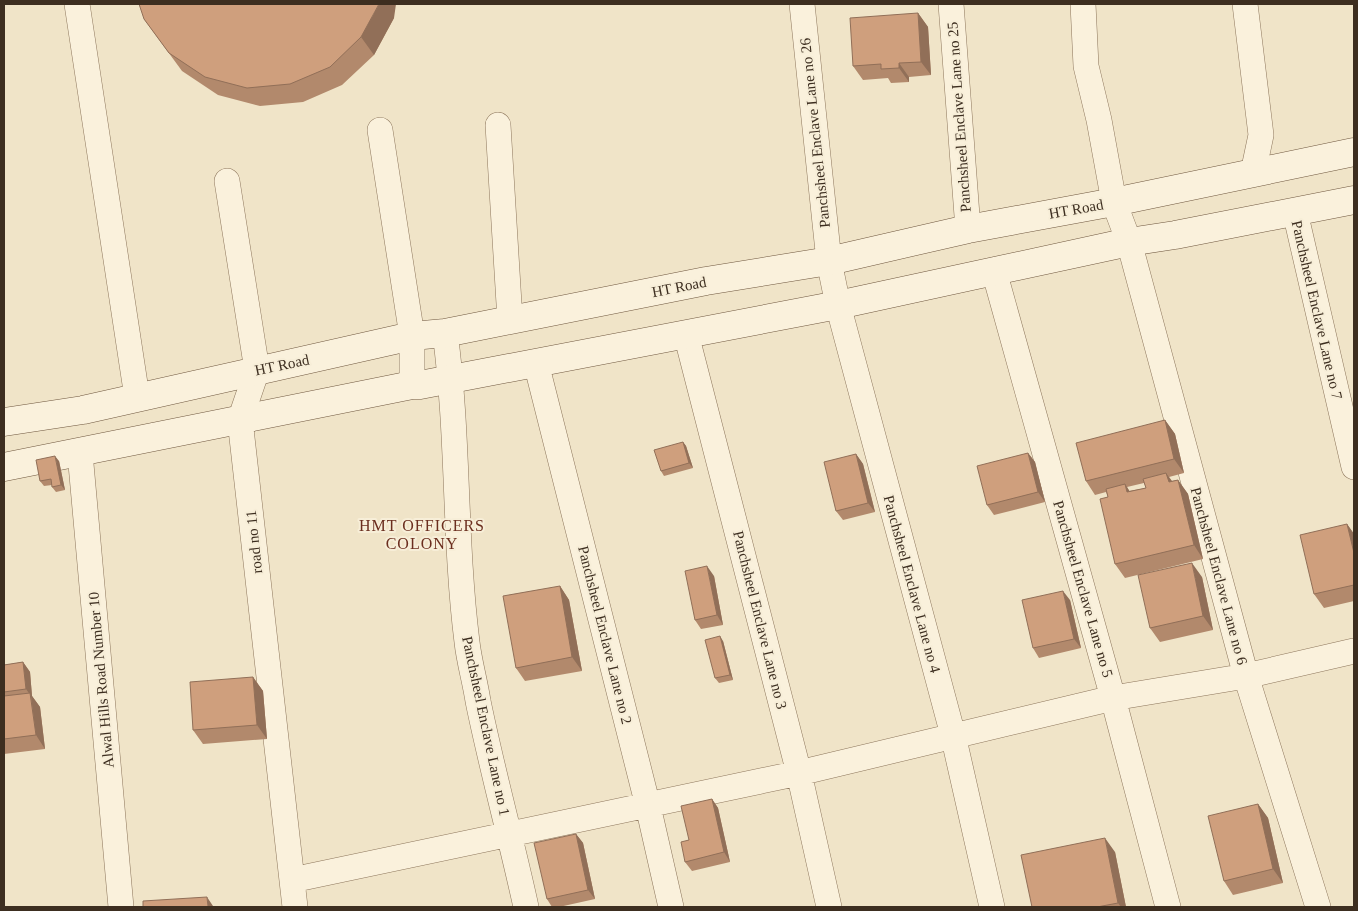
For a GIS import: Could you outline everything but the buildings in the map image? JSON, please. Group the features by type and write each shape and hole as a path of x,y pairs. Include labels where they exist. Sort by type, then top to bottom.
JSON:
{"street":[{"path":"77,4 137,398"},
{"name":"Panchsheel Enclave Lane no 26","path":"802,4 829,262"},
{"name":"Panchsheel Enclave Lane no 25","path":"952,4 968,229"},
{"name":"Panchsheel Enclave Lane no 6","path":"1083,4 1086,66 1099,120 1114,202 1129,242 1246,676 1318,907"},
{"path":"1245,4 1261,135 1253,173"},
{"path":"498,125 510,320"},
{"path":"380,130 412,336 412,385"},
{"name":"HT Road","path":"4,422 83,410 412,336 445,333 706,281 829,262 968,229 1114,202 1354,152"},
{"name":"road no 11","path":"227,181 258,370 240,420 295,907"},
{"path":"4,467 412,385 536,363 838,304 1129,242 1175,235 1354,200"},
{"name":"Panchsheel Enclave Lane no 7","path":"1295,212 1354,467"},
{"name":"Panchsheel Enclave Lane no 4","path":"829,262 838,304 953,735 992,907"},
{"name":"Panchsheel Enclave Lane no 5","path":"994,271 1113,698 1168,907"},
{"name":"Panchsheel Enclave Lane no 1","path":"445,333 451,378 458,531 467,642 487,744 526,907"},
{"name":"Panchsheel Enclave Lane no 3","path":"686,334 799,773 829,907"},
{"name":"Panchsheel Enclave Lane no 2","path":"536,363 648,806 671,907"},
{"name":"Alwal Hills Road Number 10","path":"80,452 121,907"},
{"path":"292,880 799,773 1113,698 1246,676 1354,651"}],"district":[{"name":"HMT OFFICERS COLONY","path":"422,534"}]}
